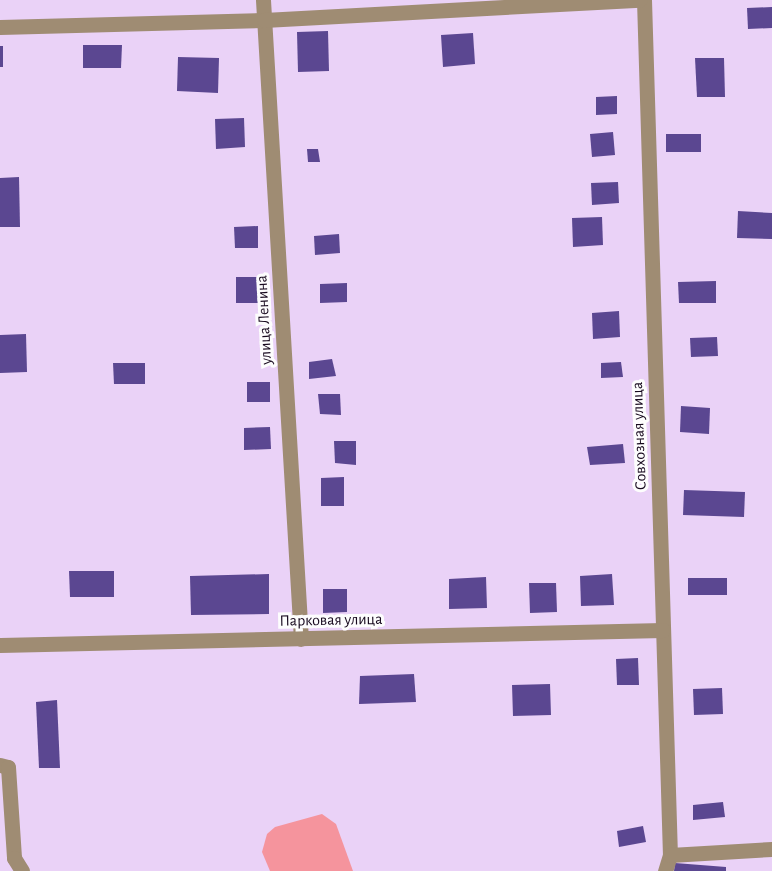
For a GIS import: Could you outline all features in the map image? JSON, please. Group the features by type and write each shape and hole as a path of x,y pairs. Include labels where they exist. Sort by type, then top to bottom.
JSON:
{"street":[{"name":"улица Ленина","path":"263,0 302,639"},
{"path":"0,27 264,20 639,0"},
{"name":"Совхозная улица","path":"644,0 670,855 665,871"},
{"name":"Парковая улица","path":"0,645 663,630"},
{"path":"0,765 8,767 14,858 22,871"},
{"path":"670,855 772,849"}],"shaded area":[{"path":"322,814 336,824 353,871 270,871 262,852 267,834 275,827"}],"building":[{"path":"772,7 772,28 748,29 747,8"},
{"path":"328,31 329,71 298,72 297,32"},
{"path":"473,33 475,64 443,67 441,35"},
{"path":"83,45 122,45 121,68 83,68"},
{"path":"0,46 3,46 3,67 0,67"},
{"path":"178,57 219,58 218,93 177,91"},
{"path":"695,58 724,58 725,97 697,97"},
{"path":"617,96 617,114 596,115 596,97"},
{"path":"244,118 245,147 216,149 215,119"},
{"path":"613,132 615,155 592,157 590,134"},
{"path":"666,134 701,134 701,152 666,152"},
{"path":"307,149 318,149 320,162 308,162"},
{"path":"19,177 20,227 0,227 0,178"},
{"path":"618,182 619,203 592,205 591,183"},
{"path":"738,211 772,213 772,239 737,238"},
{"path":"602,217 603,245 573,247 572,218"},
{"path":"258,226 258,248 235,248 234,227"},
{"path":"339,234 340,253 315,255 314,236"},
{"path":"236,277 260,277 260,303 236,303"},
{"path":"716,281 716,303 679,303 678,282"},
{"path":"347,283 347,302 320,303 320,284"},
{"path":"619,311 620,337 593,339 592,313"},
{"path":"26,334 27,372 0,373 0,335"},
{"path":"717,337 718,356 691,357 690,338"},
{"path":"332,359 336,376 309,379 309,362"},
{"path":"621,362 623,377 601,378 601,363"},
{"path":"113,363 145,363 145,384 114,384"},
{"path":"247,382 270,382 270,402 247,402"},
{"path":"318,394 340,394 341,415 320,414"},
{"path":"681,406 710,408 709,434 680,432"},
{"path":"270,427 271,449 244,450 244,428"},
{"path":"334,441 356,441 356,465 335,463"},
{"path":"623,444 625,463 590,465 587,447"},
{"path":"344,477 344,506 321,506 321,478"},
{"path":"684,490 745,492 744,517 683,515"},
{"path":"69,571 114,571 114,597 70,597"},
{"path":"269,574 269,614 191,615 190,576"},
{"path":"612,574 614,605 581,606 580,576"},
{"path":"486,577 487,608 449,609 449,579"},
{"path":"688,578 727,578 727,595 688,595"},
{"path":"529,583 556,583 557,612 530,613"},
{"path":"323,589 347,589 347,612 323,613"},
{"path":"638,658 639,685 617,685 616,659"},
{"path":"414,674 416,702 359,704 360,676"},
{"path":"550,684 551,715 513,716 512,685"},
{"path":"722,688 723,714 694,715 693,689"},
{"path":"57,700 60,768 39,768 36,702"},
{"path":"723,802 725,817 693,820 693,805"},
{"path":"643,826 646,842 619,847 617,831"},
{"path":"675,863 726,867 726,871 674,871"}]}
